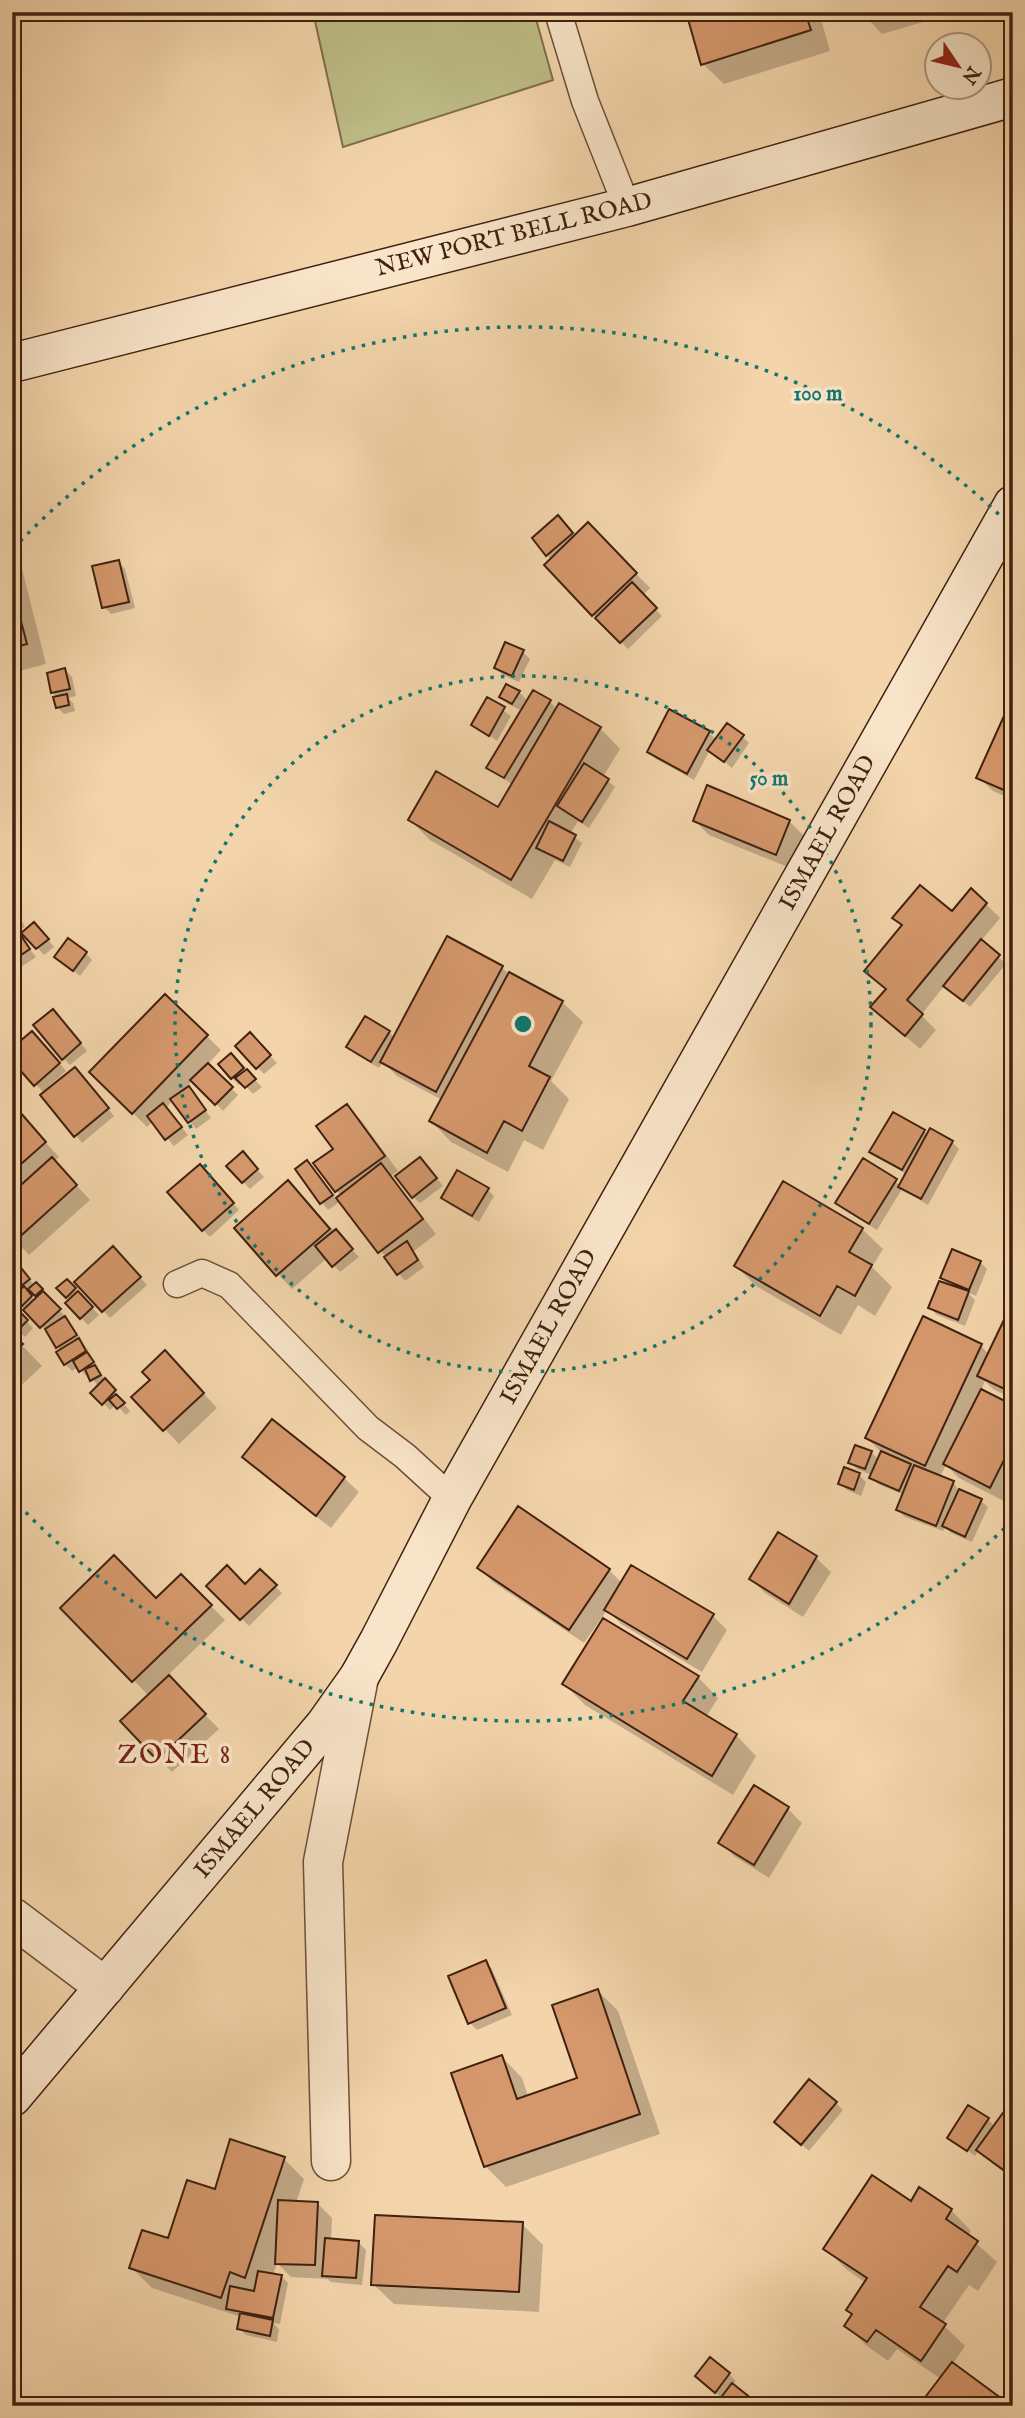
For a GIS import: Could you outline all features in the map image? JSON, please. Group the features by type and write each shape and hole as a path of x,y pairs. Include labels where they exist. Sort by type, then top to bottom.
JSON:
{"street":[{"name":"NEW PORT BELL ROAD","path":"12,363 627,207 1013,97"},
{"name":"ISMAEL ROAD","path":"12,2097 325,1725 359,1676 452,1499 1013,505"},
{"path":"331,2161 323,1862 359,1676"},
{"path":"12,1917 105,1987"}],"lane":[{"path":"558,12 585,102 627,207"},
{"path":"177,1284 202,1273 229,1284 368,1428 405,1456 452,1499"}],"shaded area":[{"path":"313,12 534,12 553,80 343,147"}],"building":[{"path":"686,12 805,12 811,30 701,65"},
{"path":"558,515 573,533 546,556 532,538"},
{"path":"588,522 637,573 592,616 544,565"},
{"path":"119,560 129,602 102,608 92,566"},
{"path":"632,582 657,608 620,643 595,618"},
{"path":"12,587 27,644 12,648"},
{"path":"505,642 524,650 512,676 494,668"},
{"path":"65,668 70,689 51,693 47,673"},
{"path":"506,684 520,691 512,704 499,697"},
{"path":"533,690 551,700 504,778 486,768"},
{"path":"67,694 69,705 56,708 53,697"},
{"path":"1013,696 1013,794 976,778"},
{"path":"487,697 505,707 489,736 471,725"},
{"path":"559,703 601,727 511,880 408,820 436,771 498,807"},
{"path":"669,709 710,731 687,774 647,752"},
{"path":"727,723 744,735 724,762 707,750"},
{"path":"584,763 609,779 582,822 557,806"},
{"path":"707,785 790,820 776,855 693,821"},
{"path":"549,821 576,835 563,861 536,848"},
{"path":"920,885 952,911 971,888 987,903 907,1000 923,1014 905,1036 870,1007 886,989 864,971 902,925 892,918"},
{"path":"34,922 49,939 36,949 21,933"},
{"path":"447,936 503,966 436,1092 380,1062"},
{"path":"22,937 30,949 12,961 12,944"},
{"path":"68,938 87,952 73,971 54,957"},
{"path":"981,939 1000,955 963,1001 943,986"},
{"path":"509,972 563,1001 529,1066 550,1077 522,1131 504,1121 487,1153 429,1121"},
{"path":"165,994 208,1035 132,1114 89,1072"},
{"path":"53,1009 81,1043 62,1060 33,1025"},
{"path":"365,1016 390,1031 371,1062 346,1047"},
{"path":"32,1031 60,1063 34,1086 12,1061 12,1048"},
{"path":"250,1032 271,1055 256,1069 235,1046"},
{"path":"231,1053 244,1068 231,1079 218,1064"},
{"path":"208,1063 233,1087 215,1105 190,1080"},
{"path":"75,1067 109,1108 74,1137 40,1095"},
{"path":"247,1069 256,1079 245,1088 235,1078"},
{"path":"189,1086 206,1110 188,1123 170,1099"},
{"path":"163,1103 182,1127 165,1140 147,1116"},
{"path":"12,1104 46,1142 12,1172"},
{"path":"347,1104 385,1156 335,1192 313,1163 333,1149 316,1126"},
{"path":"893,1112 925,1130 902,1170 869,1152"},
{"path":"930,1128 953,1141 921,1199 898,1187"},
{"path":"243,1151 258,1169 242,1183 226,1166"},
{"path":"52,1157 77,1185 14,1242 12,1193"},
{"path":"420,1157 437,1178 412,1198 395,1176"},
{"path":"863,1158 897,1179 869,1224 835,1203"},
{"path":"307,1160 333,1195 320,1204 295,1169"},
{"path":"381,1163 423,1219 378,1253 336,1198"},
{"path":"200,1164 234,1203 202,1231 167,1192"},
{"path":"457,1170 489,1188 472,1216 441,1198"},
{"path":"288,1180 330,1229 276,1276 234,1228"},
{"path":"783,1181 863,1228 849,1252 872,1265 855,1296 837,1286 820,1316 734,1266"},
{"path":"336,1229 353,1249 332,1267 315,1246"},
{"path":"407,1241 418,1260 397,1275 384,1257"},
{"path":"113,1246 141,1277 102,1312 74,1282"},
{"path":"952,1249 981,1261 969,1290 940,1278"},
{"path":"12,1259 30,1279 12,1293"},
{"path":"67,1279 76,1288 66,1298 56,1288"},
{"path":"939,1281 969,1291 958,1320 928,1308"},
{"path":"36,1282 43,1289 35,1296 28,1289"},
{"path":"24,1286 32,1296 20,1308 12,1298"},
{"path":"43,1291 61,1309 40,1328 23,1310"},
{"path":"78,1291 93,1307 80,1319 65,1303"},
{"path":"1013,1301 1013,1393 977,1376"},
{"path":"12,1304 28,1320 17,1331 12,1326"},
{"path":"65,1316 77,1335 56,1348 45,1329"},
{"path":"923,1316 982,1344 925,1466 865,1438"},
{"path":"12,1334 23,1344 12,1354"},
{"path":"79,1338 86,1351 64,1365 56,1352"},
{"path":"165,1350 204,1393 163,1431 131,1397 150,1380 142,1372"},
{"path":"87,1352 94,1362 79,1372 73,1361"},
{"path":"95,1365 101,1375 90,1381 85,1369"},
{"path":"105,1378 116,1390 102,1405 90,1393"},
{"path":"981,1389 1013,1405 1013,1442 990,1488 943,1464"},
{"path":"116,1394 125,1403 117,1409 109,1400"},
{"path":"272,1419 345,1477 316,1516 242,1457"},
{"path":"855,1445 872,1451 865,1469 848,1463"},
{"path":"881,1451 911,1464 899,1491 869,1478"},
{"path":"914,1465 954,1481 936,1526 896,1510"},
{"path":"844,1467 860,1473 854,1490 838,1484"},
{"path":"959,1489 982,1499 965,1537 942,1526"},
{"path":"518,1506 610,1569 569,1630 477,1568"},
{"path":"778,1532 817,1556 789,1604 749,1579"},
{"path":"114,1555 156,1598 181,1574 212,1605 132,1682 60,1608"},
{"path":"227,1565 245,1584 260,1569 277,1585 240,1620 206,1586"},
{"path":"631,1565 714,1614 687,1659 604,1610"},
{"path":"603,1618 699,1676 683,1701 737,1734 712,1776 562,1684"},
{"path":"169,1675 206,1714 157,1760 120,1721"},
{"path":"754,1785 789,1807 754,1865 718,1843"},
{"path":"486,1960 506,2008 468,2024 448,1976"},
{"path":"598,1989 640,2114 484,2167 451,2073 502,2055 517,2099 577,2078 552,2005"},
{"path":"809,2079 837,2102 801,2145 774,2122"},
{"path":"1013,2099 1013,2177 976,2150"},
{"path":"968,2105 989,2118 967,2151 947,2138"},
{"path":"230,2139 285,2157 245,2278 230,2272 221,2298 129,2268 142,2230 168,2238 187,2180 215,2189"},
{"path":"872,2175 911,2201 919,2187 952,2209 946,2219 978,2241 957,2272 948,2266 920,2307 946,2324 921,2361 876,2330 867,2342 844,2326 852,2314 846,2310 867,2278 823,2249"},
{"path":"278,2200 318,2202 315,2265 275,2264"},
{"path":"375,2215 523,2222 519,2292 371,2285"},
{"path":"325,2238 359,2241 356,2278 322,2276"},
{"path":"258,2271 282,2275 273,2318 226,2309 230,2286 254,2291"},
{"path":"240,2313 273,2320 270,2336 237,2329"},
{"path":"710,2357 730,2373 715,2393 695,2376"},
{"path":"952,2362 998,2396 990,2406 930,2406 923,2400"},
{"path":"732,2383 752,2399 747,2406 726,2406 719,2400"}],"district":[{"name":"ZONE 8","path":"175,1755"}]}
